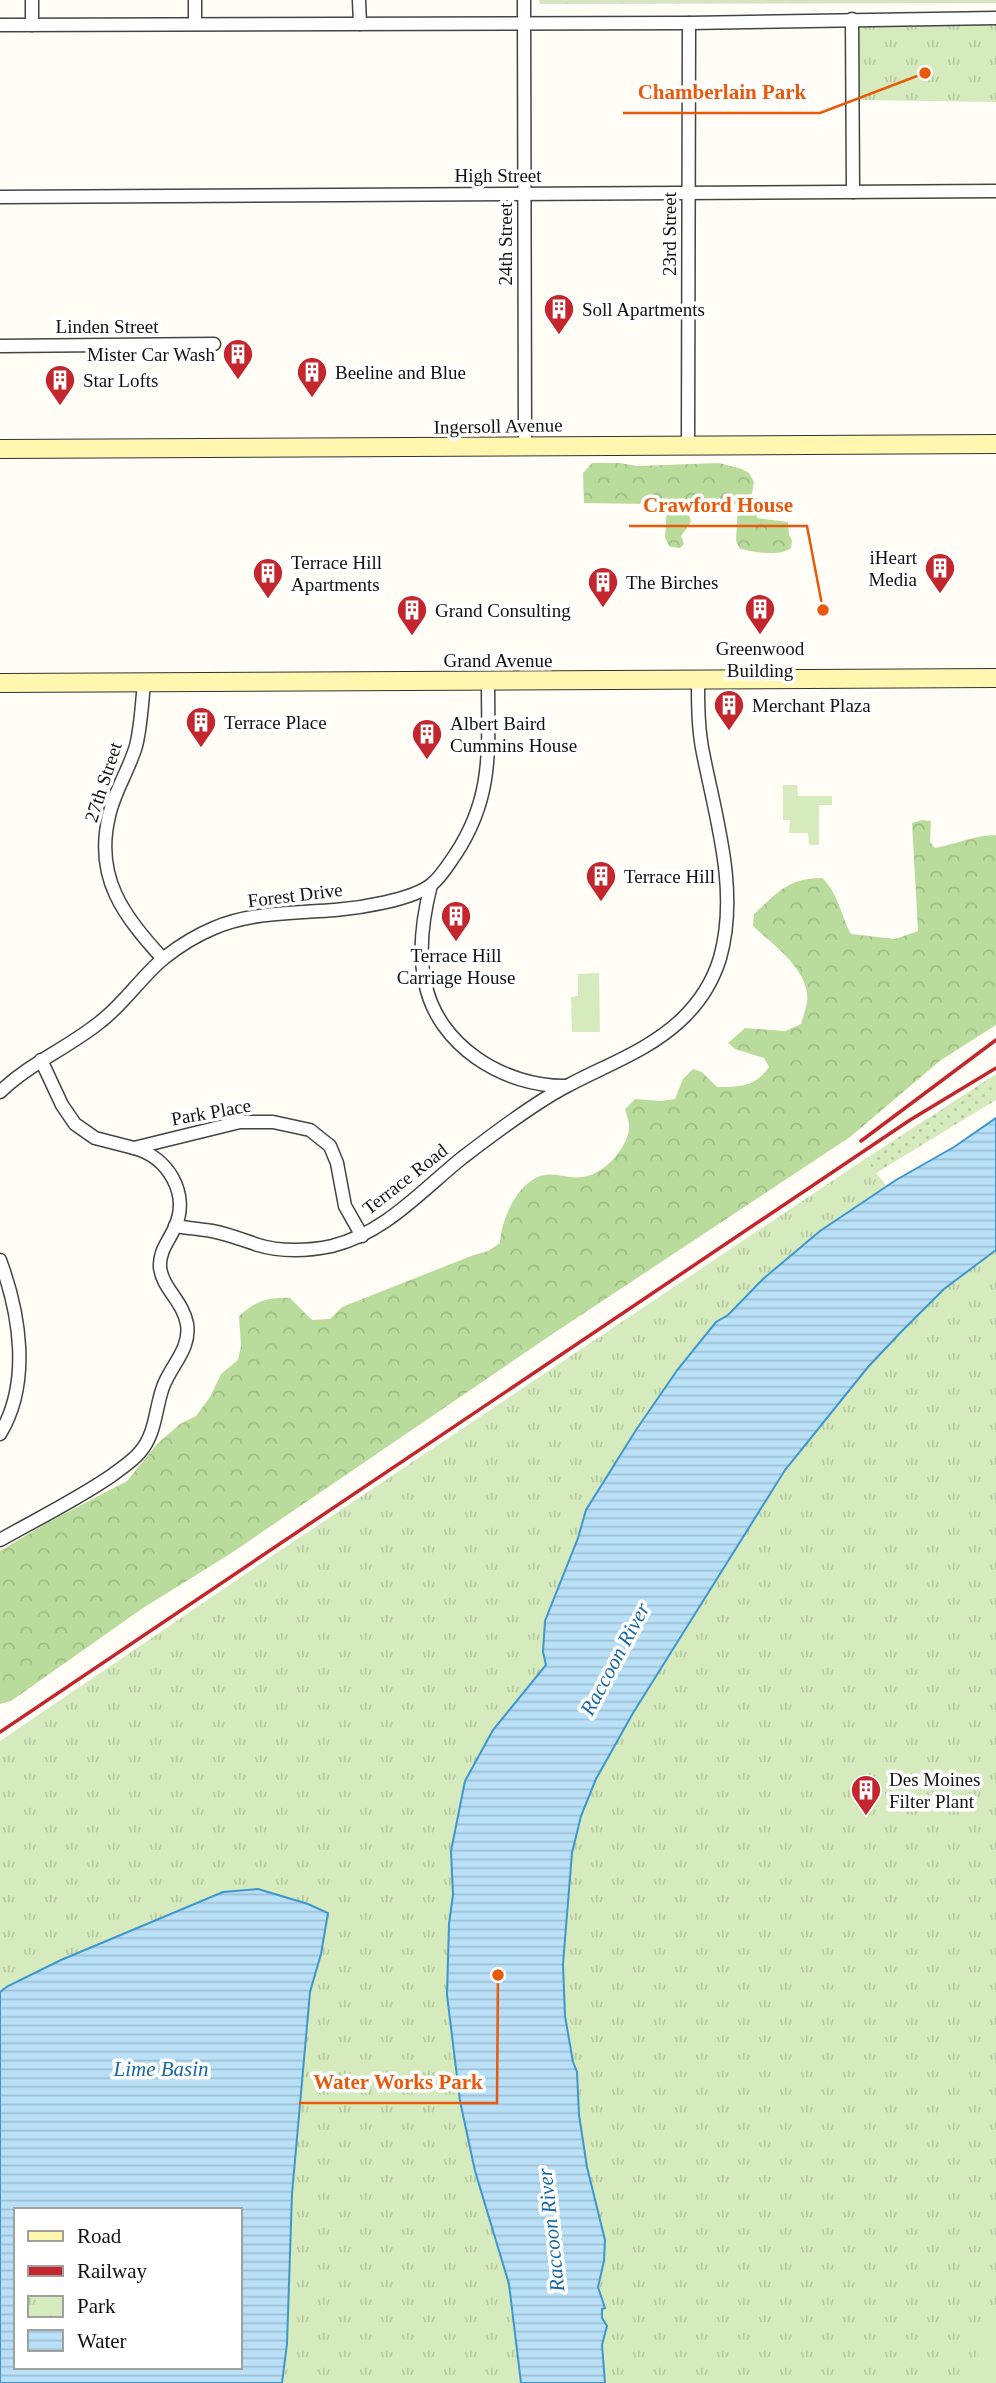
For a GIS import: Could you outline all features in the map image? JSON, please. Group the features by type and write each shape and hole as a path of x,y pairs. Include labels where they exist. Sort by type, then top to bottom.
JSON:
{"main road":[{"name":"Ingersoll Avenue","path":"0,449 996,444"},
{"name":"Grand Avenue","path":"0,683 996,678"}],"street":[{"path":"32,0 32,25"},
{"path":"195,0 195,24"},
{"path":"359,0 360,24"},
{"name":"24th Street","path":"524,0 525,447"},
{"path":"0,25 689,23 996,18"},
{"path":"852,19 853,192"},
{"name":"23rd Street","path":"688,446 689,23"},
{"name":"High Street","path":"0,197 996,191"},
{"name":"Linden Street","path":"0,346 214,344"},
{"name":"Terrace Road","path":"176,1226 212,1231 261,1246 295,1250 328,1247 362,1236 390,1220 463,1158 566,1086 621,1061 668,1032 700,999 719,962 725,930 724,876 718,820 699,728 698,679"},
{"path":"488,681 487,767 479,809 468,835 431,885 423,935 423,970 429,998 442,1023 462,1045 494,1069 535,1084 566,1086"},
{"name":"27th Street","path":"144,682 136,747 109,816 105,862 106,874 119,904 137,931 163,959"},
{"name":"Forest Drive","path":"0,1092 21,1073 75,1041 102,1021 163,959 214,928 290,912 370,905 417,892 431,885"},
{"name":"Park Place","path":"41,1060 62,1105 75,1124 95,1138 134,1148 240,1122 273,1122 310,1130 330,1146 337,1163 345,1206 362,1236"},
{"path":"0,1540 92,1489 141,1452 151,1435 163,1388 182,1355 188,1327 184,1311 165,1283 160,1266 162,1250 176,1226 180,1200 173,1178 162,1163 134,1148"},
{"path":"0,1260 13,1301 19,1353 15,1398 0,1434"}],"green space":[{"path":"539,0 996,0 996,3 540,4"},
{"path":"852,19 996,23 996,102 856,100"},
{"path":"592,463 638,466 719,463 742,469 749,473 754,482 751,498 757,518 788,522 791,548 773,553 740,549 736,541 738,504 701,498 698,507 692,500 685,501 691,522 681,536 684,544 680,548 670,547 665,538 667,506 653,500 645,504 584,503 583,473"},
{"path":"783,785 797,785 798,796 832,796 832,805 819,805 819,845 809,845 808,833 789,833 790,820 783,820"},
{"path":"931,821 930,842 935,848 996,835 996,1025 941,1060 850,1137 545,1339 230,1554 143,1608 11,1701 0,1704 0,1551 127,1481 157,1444 180,1424 196,1416 210,1397 221,1374 238,1360 241,1346 239,1316 263,1301 290,1298 312,1320 330,1319 342,1307 488,1251 500,1243 508,1212 527,1184 545,1175 590,1175 612,1161 627,1138 629,1125 625,1109 635,1099 675,1099 683,1079 693,1069 702,1072 717,1087 740,1086 758,1079 769,1067 764,1058 735,1049 728,1043 745,1028 785,1031 801,1024 807,991 789,959 753,926 754,914 784,888 800,881 822,878 836,897 851,934 895,939 918,931 912,823"},
{"path":"599,973 600,1032 572,1032 571,997 578,996 578,974"},
{"path":"996,1074 996,1100 876,1173 865,1159"},
{"path":"865,1159 958,1276 996,1250 996,2383 0,2383 0,1741"},
{"path":"996,2314 996,2383 975,2383 983,2317"}],"water":[{"name":"Raccoon River","path":"996,1118 996,1250 944,1289 902,1331 868,1367 785,1470 633,1713 596,1779 581,1816 572,1853 563,1964 565,2016 577,2072 579,2115 587,2167 605,2240 604,2261 598,2287 605,2308 602,2309 602,2318 607,2326 602,2345 605,2383 521,2383 509,2284 475,2171 460,2101 447,1995 449,1924 453,1895 451,1851 465,1781 493,1730 546,1665 543,1652 545,1621 578,1538 586,1510 678,1369 716,1322 728,1315 763,1279 820,1231"},
{"name":"Lime Basin","path":"258,1889 328,1913 321,1954 310,1992 292,2194 287,2344 282,2383 0,2383 0,1992 61,1960 223,1892"}],"railway":[{"path":"861,1141 996,1040"},
{"path":"0,1732 910,1120 996,1068"}],"place":[{"name":"Chamberlain Park","path":"925,73"},
{"name":"Soll Apartments","path":"559,336"},
{"name":"Mister Car Wash","path":"238,381"},
{"name":"Beeline and Blue","path":"312,399"},
{"name":"Star Lofts","path":"60,407"},
{"name":"iHeart Media","path":"940,595"},
{"name":"Terrace Hill Apartments","path":"268,600"},
{"name":"The Birches","path":"603,609"},
{"name":"Crawford House","path":"823,610"},
{"name":"Greenwood Building","path":"760,636"},
{"name":"Grand Consulting","path":"412,637"},
{"name":"Merchant Plaza","path":"729,732"},
{"name":"Terrace Place","path":"201,749"},
{"name":"Albert Baird Cummins House","path":"427,761"},
{"name":"Terrace Hill","path":"601,903"},
{"name":"Terrace Hill Carriage House","path":"456,943"},
{"name":"Des Moines Filter Plant","path":"866,1817"},
{"name":"Water Works Park","path":"498,1975"}]}
